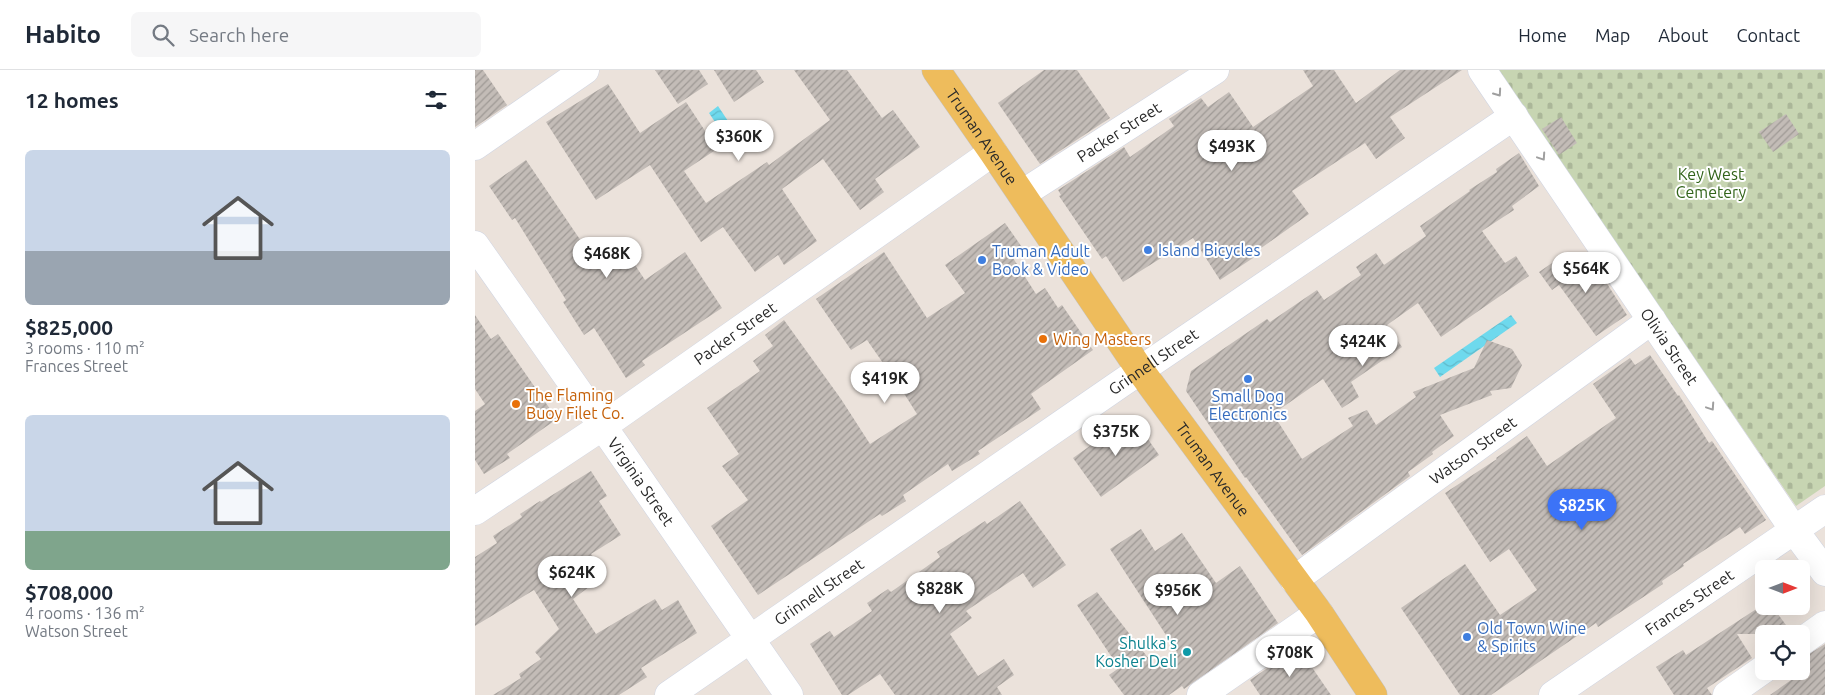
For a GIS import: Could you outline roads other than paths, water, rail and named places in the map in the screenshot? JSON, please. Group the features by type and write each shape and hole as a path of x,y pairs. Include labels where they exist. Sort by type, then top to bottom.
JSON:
{"main road":[{"name":"Truman Avenue","path":"935,70 1022,194 1141,370 1319,613 1373,695"}],"street":[{"path":"475,146 585,70"},
{"name":"Packer Street","path":"1022,194 1215,70"},
{"name":"Olivia Street","path":"1482,70 1794,530 1825,572"},
{"name":"Grinnell Street","path":"669,695 1514,116"},
{"name":"Packer Street","path":"475,511 603,426 993,152"},
{"name":"Virginia Street","path":"475,245 789,695"},
{"name":"Watson Street","path":"1294,580 1652,320"},
{"name":"Frances Street","path":"1553,695 1825,509"},
{"path":"1201,695 1319,613"},
{"path":"1810,636 1825,625"},
{"path":"1727,695 1755,675"}],"water":[{"path":"718,106 736,133 727,140 709,113"},
{"path":"1511,315 1517,323 1440,377 1434,368"}],"place":[{"name":"Island Bicycles","path":"1148,250"},
{"name":"Truman Adult Book & Video","path":"982,260"},
{"name":"Wing Masters","path":"1043,339"},
{"name":"Small Dog Electronics","path":"1248,379"},
{"name":"The Flaming Buoy Filet Co.","path":"516,404"},
{"name":"Old Town Wine & Spirits","path":"1467,637"},
{"name":"Shulka's Kosher Deli","path":"1187,652"}],"park label":[{"name":"Key West Cemetery","path":"1711,183"}]}
